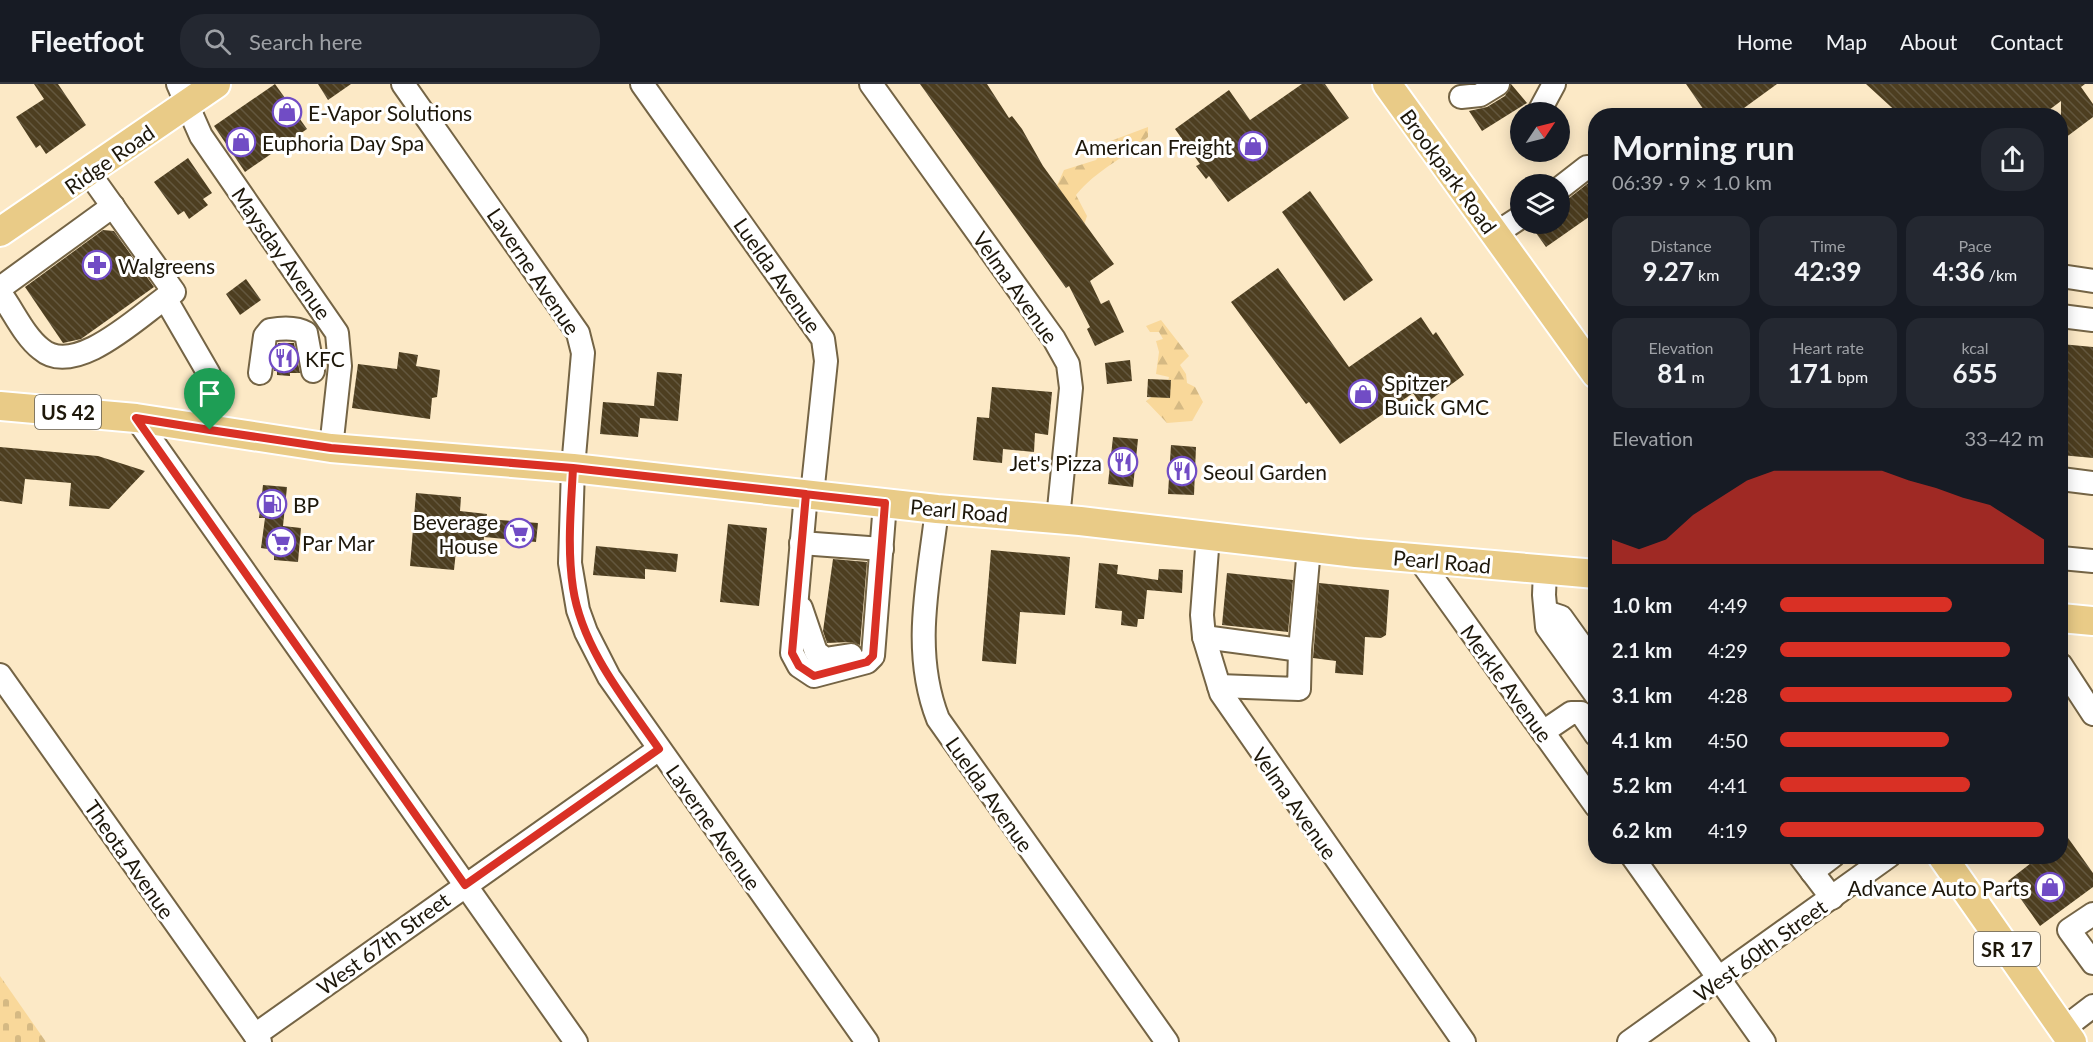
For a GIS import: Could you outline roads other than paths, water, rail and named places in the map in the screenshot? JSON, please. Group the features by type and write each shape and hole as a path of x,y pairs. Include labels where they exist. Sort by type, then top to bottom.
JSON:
{"main road":[{"name":"Ridge Road","path":"0,232 89,173 183,94 216,84"},
{"name":"Brookpark Road","path":"1387,84 1588,363"},
{"name":"Pearl Road","path":"0,406 136,418 331,448 573,468 1309,548 1588,573"},
{"path":"2068,619 2093,621"},
{"name":"SR 17","path":"1948,864 2068,1035"}],"street":[{"name":"Laverne Avenue","path":"403,84 578,333 583,353 573,468 570,563 578,610 609,677 867,1042"},
{"name":"Luelda Avenue","path":"642,84 823,339 826,361 801,543 792,653 799,666 814,676 867,662 873,656 885,503"},
{"name":"Velma Avenue","path":"871,84 1054,339 1068,364 1071,388 1058,519"},
{"path":"1461,97 1480,95 1498,84"},
{"path":"1544,102 1554,84"},
{"name":"Maysday Avenue","path":"183,94 201,136 337,333 340,366 331,448"},
{"path":"1570,180 1587,167"},
{"path":"0,293 39,348 59,357 82,355 174,292 89,173"},
{"path":"0,288 112,206"},
{"path":"1495,234 1510,224"},
{"path":"2068,277 2093,281"},
{"path":"165,298 209,374 210,430"},
{"path":"2068,317 2093,320"},
{"path":"260,373 265,336 270,330 276,329 296,329 306,333 313,371"},
{"path":"136,418 576,1042"},
{"path":"2068,480 2093,483"},
{"name":"Luelda Avenue","path":"937,509 923,630 922,659 928,690 938,719 1167,1042"},
{"name":"Velma Avenue","path":"1208,536 1202,615 1204,637 1219,686 1244,730 1464,1042"},
{"path":"801,543 881,556"},
{"path":"1219,686 1299,689 1309,548"},
{"name":"Merkle Avenue","path":"1419,559 1588,793"},
{"path":"2068,559 2093,561"},
{"path":"1545,570 1547,627 1588,684"},
{"path":"1546,612 1562,617 1588,655"},
{"path":"1204,637 1300,650"},
{"name":"Theota Avenue","path":"0,675 258,1039"},
{"path":"2068,675 2091,704"},
{"path":"1543,732 1571,713 1581,713 1588,723"},
{"name":"West 67th Street","path":"258,1039 465,885 659,749"},
{"path":"1638,864 1764,1042"},
{"name":"West 60th Street","path":"1629,1042 1879,864"},
{"path":"1801,865 1832,898"},
{"path":"2093,914 2069,930 2093,962"},
{"path":"2068,1035 2093,1006"}],"place":[{"name":"E-Vapor Solutions","path":"287,112"},
{"name":"Euphoria Day Spa","path":"241,142"},
{"name":"American Freight","path":"1253,146"},
{"name":"Walgreens","path":"97,265"},
{"name":"KFC","path":"284,358"},
{"name":"Spitzer Buick GMC","path":"1363,394"},
{"name":"Jet's Pizza","path":"1123,462"},
{"name":"Seoul Garden","path":"1182,471"},
{"name":"BP","path":"272,504"},
{"name":"Beverage House","path":"519,533"},
{"name":"Par Mar","path":"281,542"},
{"name":"Advance Auto Parts","path":"2050,887"}]}
